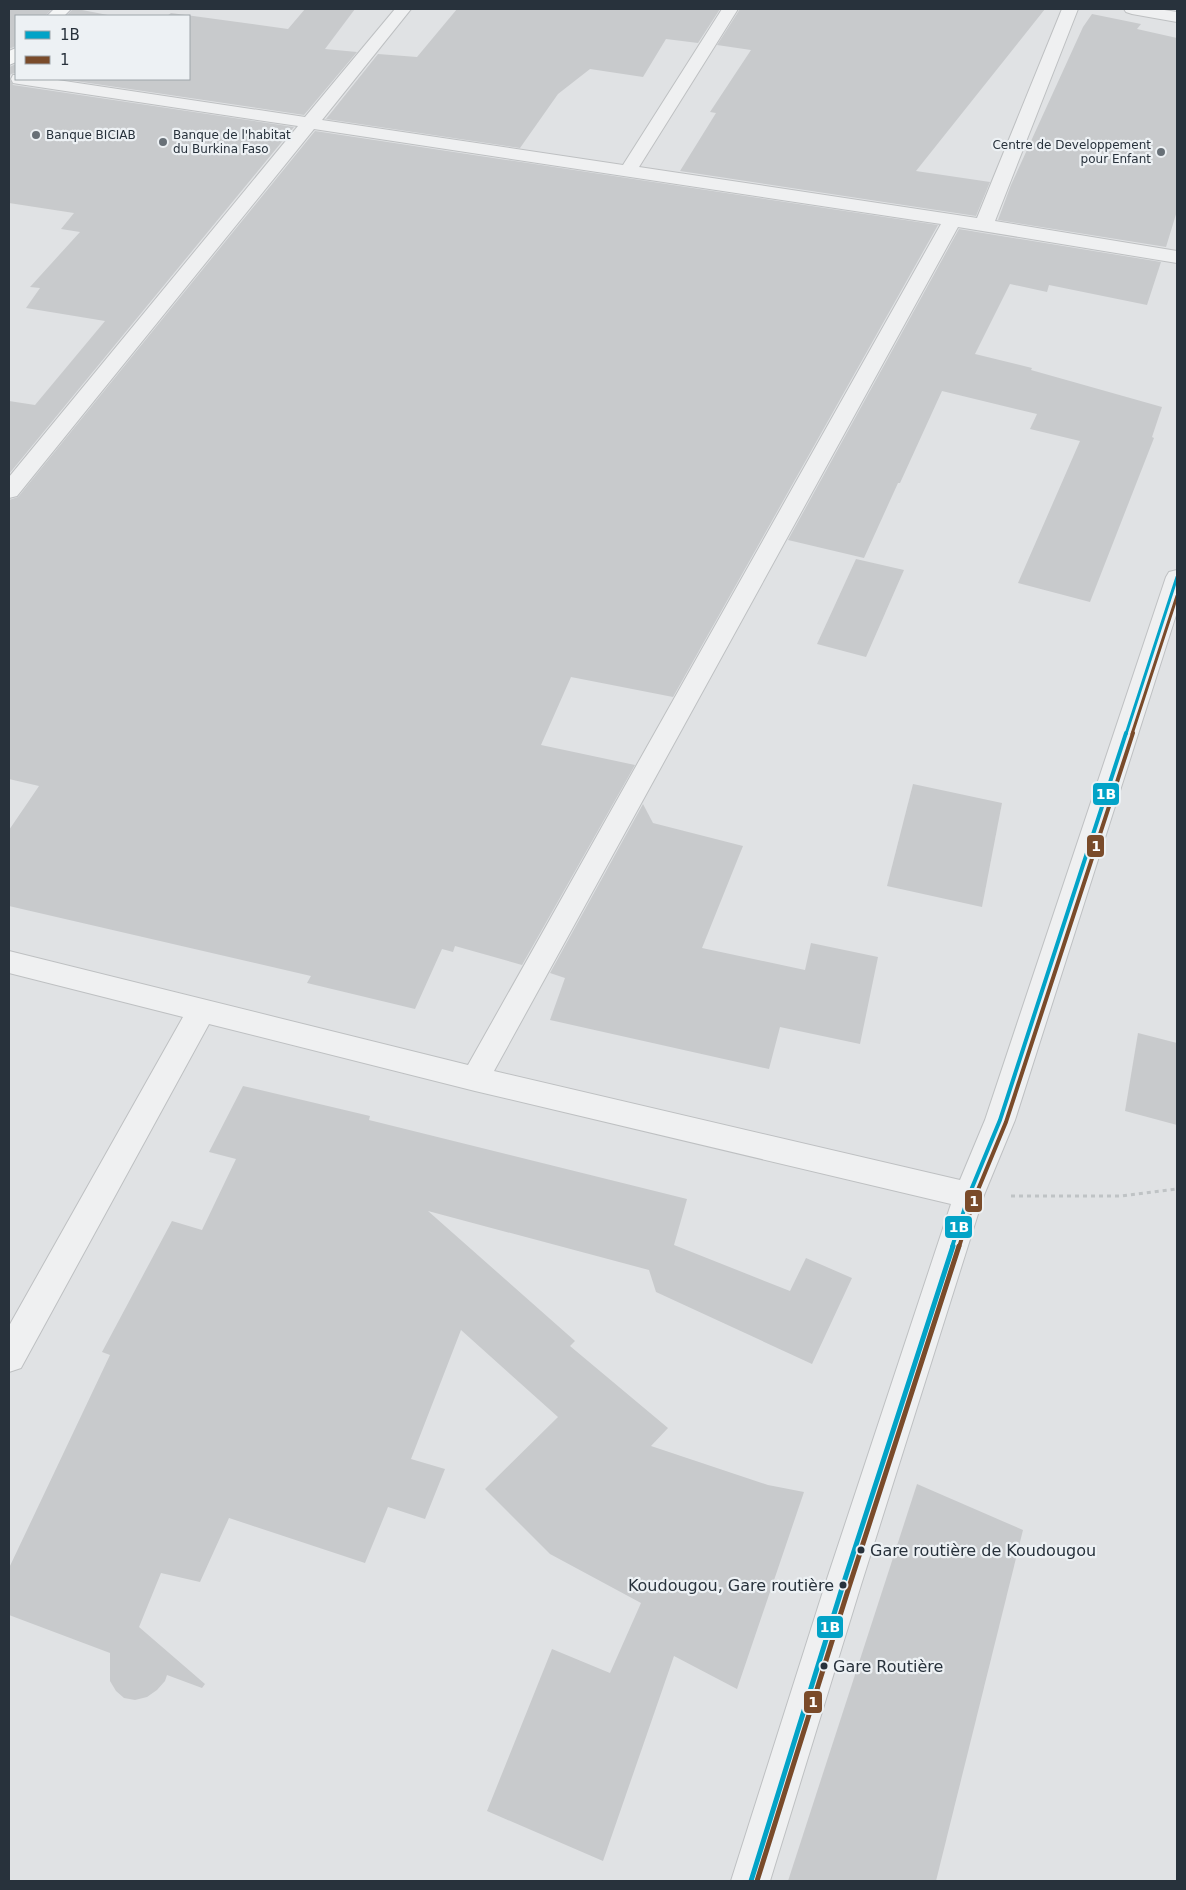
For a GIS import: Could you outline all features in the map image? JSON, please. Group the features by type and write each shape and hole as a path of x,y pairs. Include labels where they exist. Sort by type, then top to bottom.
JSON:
{"street":[{"path":"9,491 403,9"},
{"path":"628,171 730,9"},
{"path":"984,226 1070,9"},
{"path":"1132,9 1177,17"},
{"path":"25,80 628,171 1177,257"},
{"path":"474,1079 952,221"},
{"path":"751,1881 843,1585 969,1195 1000,1120 1177,577"},
{"path":"9,962 474,1079 969,1195"},
{"path":"9,1357 202,1010"}],"path":[{"path":"969,1195 1087,1197 1121,1196 1177,1189"}],"building":[{"path":"9,9 52,9 46,15 15,15 15,46 9,49"},
{"path":"73,9 77,9 108,15 67,15"},
{"path":"305,9 355,9 325,49 357,52 304,115 69,80 190,80 190,16 288,29"},
{"path":"457,9 720,9 698,43 666,39 643,77 590,69 558,94 520,148 326,119 378,54 417,57"},
{"path":"740,9 1045,9 916,171 990,182 976,216 680,171 716,113 710,112 751,50 717,45"},
{"path":"171,13 186,15 168,15"},
{"path":"1092,14 1141,24 1137,29 1177,38 1177,211 1166,247 998,220 1011,185 1083,27"},
{"path":"15,64 15,73 11,74 9,78 9,67"},
{"path":"9,78 13,85 294,127 9,474 9,401 35,405 105,321 26,308 40,288 30,287 80,232 61,229 74,213 9,203"},
{"path":"315,131 938,225 673,697 571,677 541,745 635,765 522,965 455,946 453,952 442,949 415,1009 307,983 311,976 9,906 9,830 39,786 9,779 9,500 18,497"},
{"path":"959,229 1161,262 1147,305 1049,285 1047,292 1010,284 975,354 1032,368 1031,370 1162,407 1152,437 1154,438 1090,602 1018,583 1080,441 1030,429 1037,414 942,391 864,558 788,540"},
{"path":"856,559 904,570 866,657 817,644"},
{"path":"913,784 1002,803 982,907 887,886"},
{"path":"643,804 653,823 743,846 702,948 805,970 811,943 878,957 860,1044 780,1027 769,1069 550,1020 565,978 550,973"},
{"path":"1138,1033 1177,1043 1177,1125 1125,1111"},
{"path":"243,1086 370,1116 369,1120 687,1199 674,1245 790,1291 806,1258 852,1278 812,1364 656,1292 649,1270 428,1211 575,1341 570,1346 668,1428 651,1446 768,1485 804,1492 737,1689 674,1656 603,1861 487,1811 552,1649 610,1673 641,1603 550,1554 485,1489 558,1417 461,1330 411,1459 445,1469 425,1519 388,1507 365,1563 229,1518 200,1582 161,1573 139,1627 205,1684 202,1688 167,1675 165,1681 157,1690 147,1697 135,1700 124,1698 116,1691 110,1681 110,1653 9,1615 9,1568 110,1355 102,1352 172,1221 202,1230 236,1159 209,1152"},
{"path":"917,1484 1023,1530 936,1881 788,1881"}],"transit line":[{"name":"1B","path":"751,1881 843,1585 969,1195 1000,1120 1177,577"},
{"name":"1","path":"757,1881 849,1587 975,1197 1006,1122 1177,596"}],"place":[{"name":"Banque BICIAB","path":"36,135"},
{"name":"Banque de l'habitat du Burkina Faso","path":"163,142"},
{"name":"Centre de Developpement pour Enfant","path":"1161,152"},
{"name":"Gare routière de Koudougou","path":"861,1550"},
{"name":"Koudougou, Gare routière","path":"843,1585"},
{"name":"Gare Routière","path":"824,1666"}]}
